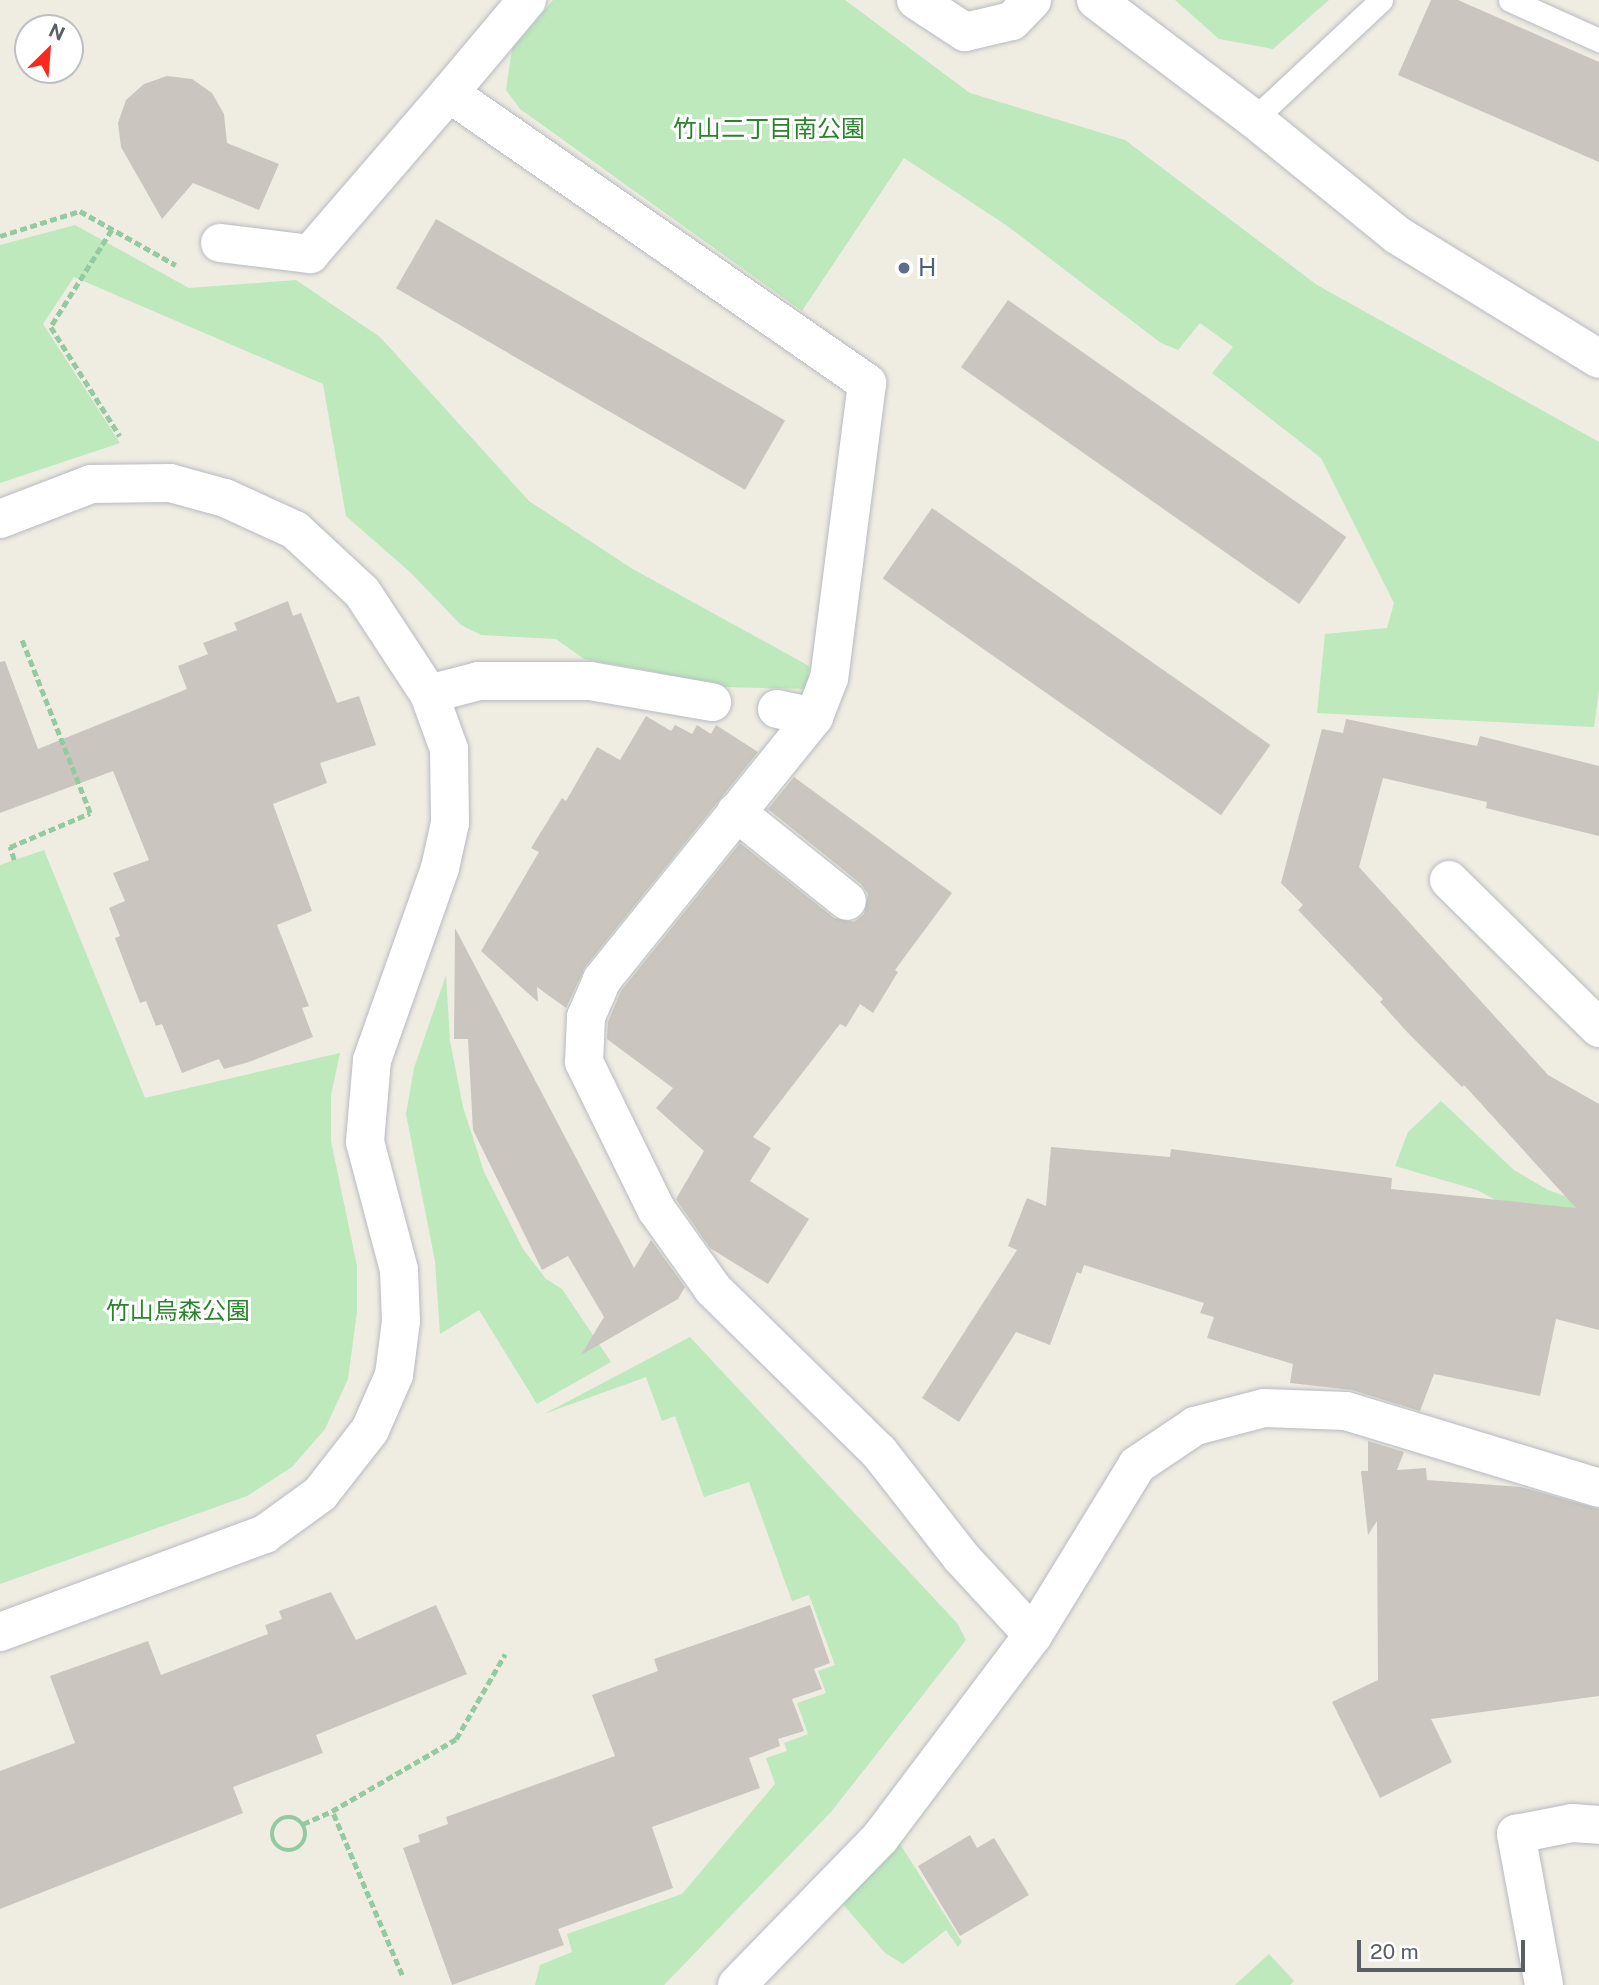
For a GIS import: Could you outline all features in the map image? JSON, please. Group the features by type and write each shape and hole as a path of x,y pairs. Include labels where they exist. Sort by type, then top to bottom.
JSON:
{"street":[{"path":"232,245 310,254 527,0"},
{"path":"916,0 965,32 1012,21 1032,0"},
{"path":"1096,0 1254,119 1397,235 1599,359"},
{"path":"449,93 867,383 829,678 814,717 602,980 586,1017 584,1062 656,1209 713,1289 879,1452 961,1557 1033,1635"},
{"path":"0,519 90,484 170,483 225,498 295,530 362,592 429,694 449,749 450,823 440,868 372,1060 365,1142 399,1270 401,1321 394,1375 370,1430 320,1494 265,1534 0,1632"},
{"path":"429,694 480,681 590,681 712,702"},
{"path":"777,709 814,717"},
{"path":"736,812 847,901"},
{"path":"1449,880 1599,1028"},
{"path":"737,1985 880,1838 1033,1635 1137,1465 1195,1426 1253,1411 1346,1411 1599,1488"},
{"path":"1544,1985 1516,1834 1572,1823 1599,1825"}],"lane":[{"path":"1254,119 1381,0"},
{"path":"1510,0 1599,40"}],"path":[{"path":"0,236 80,211 198,278 232,245"},
{"path":"112,230 51,327 151,483"},
{"path":"14,860 10,847 90,813 22,640"},
{"path":"303,1824 305,1844 294,1852 274,1844 272,1829 286,1816 303,1824 332,1811 456,1739 505,1654"},
{"path":"332,1811 402,1975"}],"green space":[{"name":"竹山二丁目南公園","path":"553,0 845,0 970,93 1125,140 1317,285 1599,442 1599,689 1594,727 1317,713 1325,634 1387,628 1394,603 1321,458 1212,373 1233,347 1200,323 1178,350 1161,343 1006,225 904,158 802,311 520,109 506,90 512,49"},
{"path":"1175,0 1329,0 1273,49 1219,39"},
{"path":"75,225 189,288 296,280 380,337 529,501 631,568 809,666 808,689 687,686 656,672 584,659 556,639 481,635 461,625 411,573 346,516 323,384 74,277 43,324 120,443 0,483 0,245"},
{"name":"竹山烏森公園","path":"44,850 145,1098 340,1053 331,1095 331,1141 357,1266 357,1312 348,1379 325,1429 292,1467 247,1496 0,1584 0,865"},
{"path":"446,975 450,1041 463,1107 484,1172 523,1249 546,1279 562,1289 611,1362 537,1404 479,1310 440,1334 435,1261 406,1114 414,1068"},
{"path":"1441,1101 1514,1170 1548,1190 1599,1208 1515,1210 1477,1190 1395,1166 1408,1132"},
{"path":"690,1337 957,1623 966,1640 831,1812 664,1985 535,1985 540,1965 572,1952 567,1934 682,1894 775,1784 766,1758 787,1751 784,1743 808,1734 797,1703 826,1693 818,1671 835,1665 809,1595 792,1601 749,1482 704,1497 675,1416 662,1421 646,1377 544,1414"},
{"path":"895,1836 962,1942 958,1947 946,1930 903,1964 885,1953 842,1903"},
{"path":"1269,1954 1294,1981 1290,1985 1235,1985"}],"building":[{"path":"1431,0 1458,0 1599,62 1599,162 1398,75"},
{"path":"167,76 192,79 212,93 224,114 227,143 279,164 259,210 193,183 162,219 121,147 118,123 126,100 144,84"},
{"path":"436,219 785,420 745,490 396,288"},
{"path":"1008,300 1346,537 1299,604 961,367"},
{"path":"932,508 1270,745 1221,815 883,578"},
{"path":"288,601 293,616 301,613 337,703 359,696 376,745 320,763 327,783 273,804 312,911 277,925 309,1006 302,1008 313,1037 224,1069 219,1059 182,1073 162,1024 156,1026 146,1001 140,1003 115,938 120,936 109,908 125,901 113,873 149,860 113,771 0,813 0,662 5,661 38,749 187,689 178,666 208,654 203,643 237,630 234,623"},
{"path":"646,716 671,731 675,725 692,734 697,725 711,734 716,725 758,752 585,967 566,1008 537,987 538,1002 481,951 539,852 531,848 562,798 566,801 597,747 620,760"},
{"path":"1346,719 1477,746 1480,736 1599,766 1599,836 1486,808 1487,802 1383,778 1359,867 1548,1075 1599,1104 1599,1330 1556,1319 1540,1396 1434,1374 1420,1411 1352,1390 1290,1383 1293,1364 1207,1338 1214,1317 1200,1313 1204,1303 1084,1265 1081,1274 1077,1272 1050,1345 1016,1332 959,1422 922,1398 1017,1250 1008,1246 1027,1198 1046,1206 1051,1147 1170,1157 1171,1149 1392,1178 1391,1189 1576,1208 1464,1085 1462,1087 1409,1034 1380,1002 1383,999 1298,910 1303,905 1281,883 1322,729 1343,733"},
{"path":"794,777 952,893 895,970 898,972 873,1013 860,1004 846,1027 840,1024 753,1137 771,1148 750,1181 809,1219 768,1284 710,1248 676,1199 704,1151 656,1108 673,1088 607,1039 608,1022 621,991 740,843 834,918 854,922 864,914 868,894 861,884 768,809"},
{"path":"455,928 634,1268 651,1240 685,1287 678,1299 581,1355 604,1317 568,1256 542,1270 473,1130 468,1039 454,1039"},
{"path":"1368,1441 1404,1452 1397,1470 1426,1468 1427,1480 1521,1487 1599,1509 1599,1696 1431,1719 1452,1762 1380,1798 1332,1702 1378,1680 1377,1521 1368,1535 1361,1471 1368,1471"},
{"path":"331,1592 356,1640 436,1605 467,1674 316,1735 323,1753 233,1787 243,1813 0,1909 0,1771 75,1743 50,1676 148,1641 161,1675 268,1634 265,1625 282,1619 279,1611"},
{"path":"810,1605 830,1663 814,1669 822,1689 792,1699 804,1731 778,1739 780,1746 749,1758 760,1788 652,1827 673,1888 558,1929 564,1945 452,1985 403,1848 420,1842 418,1835 448,1824 446,1817 615,1756 592,1695 658,1671 654,1659"},
{"path":"970,1835 977,1848 994,1838 1029,1895 960,1936 918,1866"}],"place":[{"name":"H","path":"904,268"}]}
